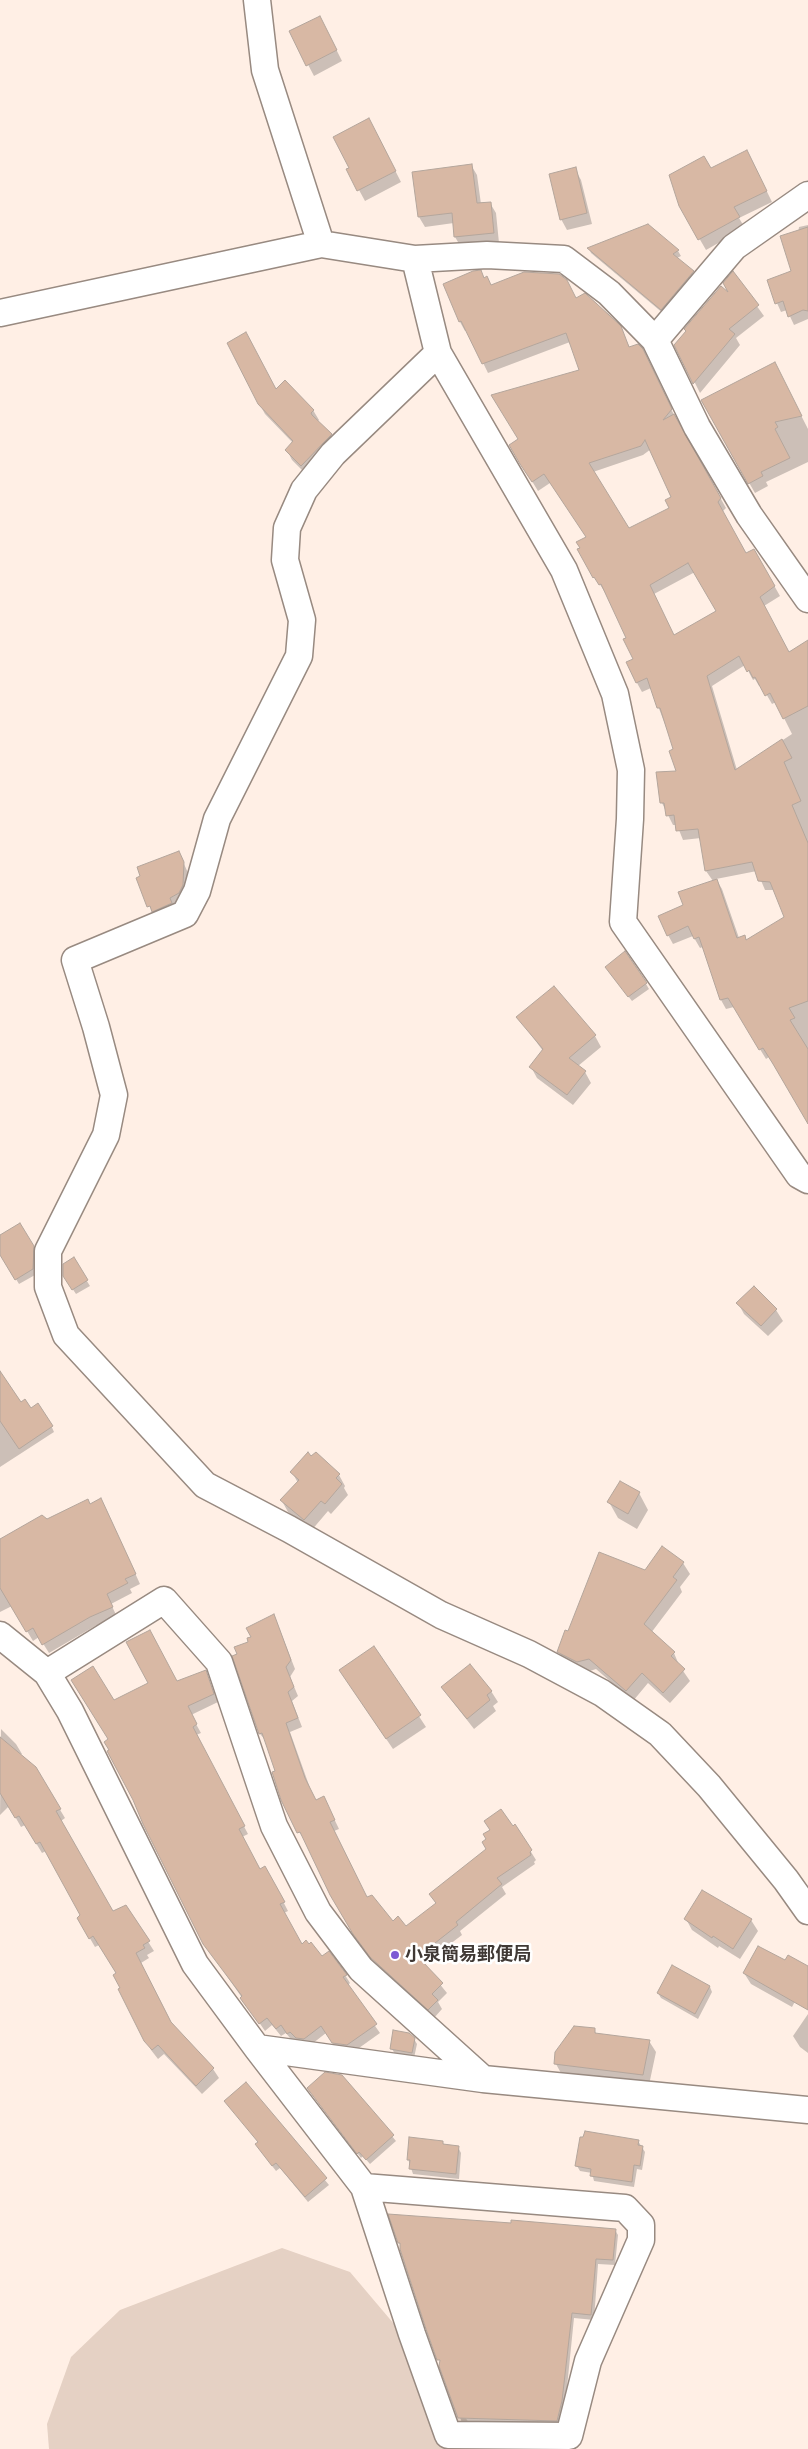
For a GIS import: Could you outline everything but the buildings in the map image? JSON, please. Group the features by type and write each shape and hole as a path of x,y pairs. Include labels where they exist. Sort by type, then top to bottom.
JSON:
{"street":[{"path":"257,0 265,70 321,244"},
{"path":"655,340 734,247 808,195"},
{"path":"0,313 321,244 415,259 487,254 564,259 609,293 655,340 697,426 749,515 808,599"},
{"path":"415,259 438,354 564,570 615,694 631,770 630,819 623,922 799,1175 808,1180"},
{"path":"438,354 333,454 304,490 290,520 287,528 285,560 302,620 299,656 217,818 197,891 185,914 75,960 96,1027 114,1096 106,1135 48,1251 48,1287 66,1335 123,1399 205,1485 289,1529 441,1615 529,1654 609,1698 660,1734 709,1786 786,1880 808,1911"},
{"path":"47,1673 164,1600 219,1662 274,1826 318,1912 361,1969 482,2078"},
{"path":"0,1635 47,1673 70,1711 195,1964 364,2187 412,2334 448,2435 569,2436 588,2361 640,2240 641,2225 625,2208 364,2187"},
{"path":"257,2048 482,2078 808,2110"}],"shaded area":[{"path":"282,2248 350,2272 444,2383 485,2449 49,2449 47,2424 71,2357 120,2310"}],"place":[{"name":"小泉簡易郵便局","path":"395,1955"}]}
